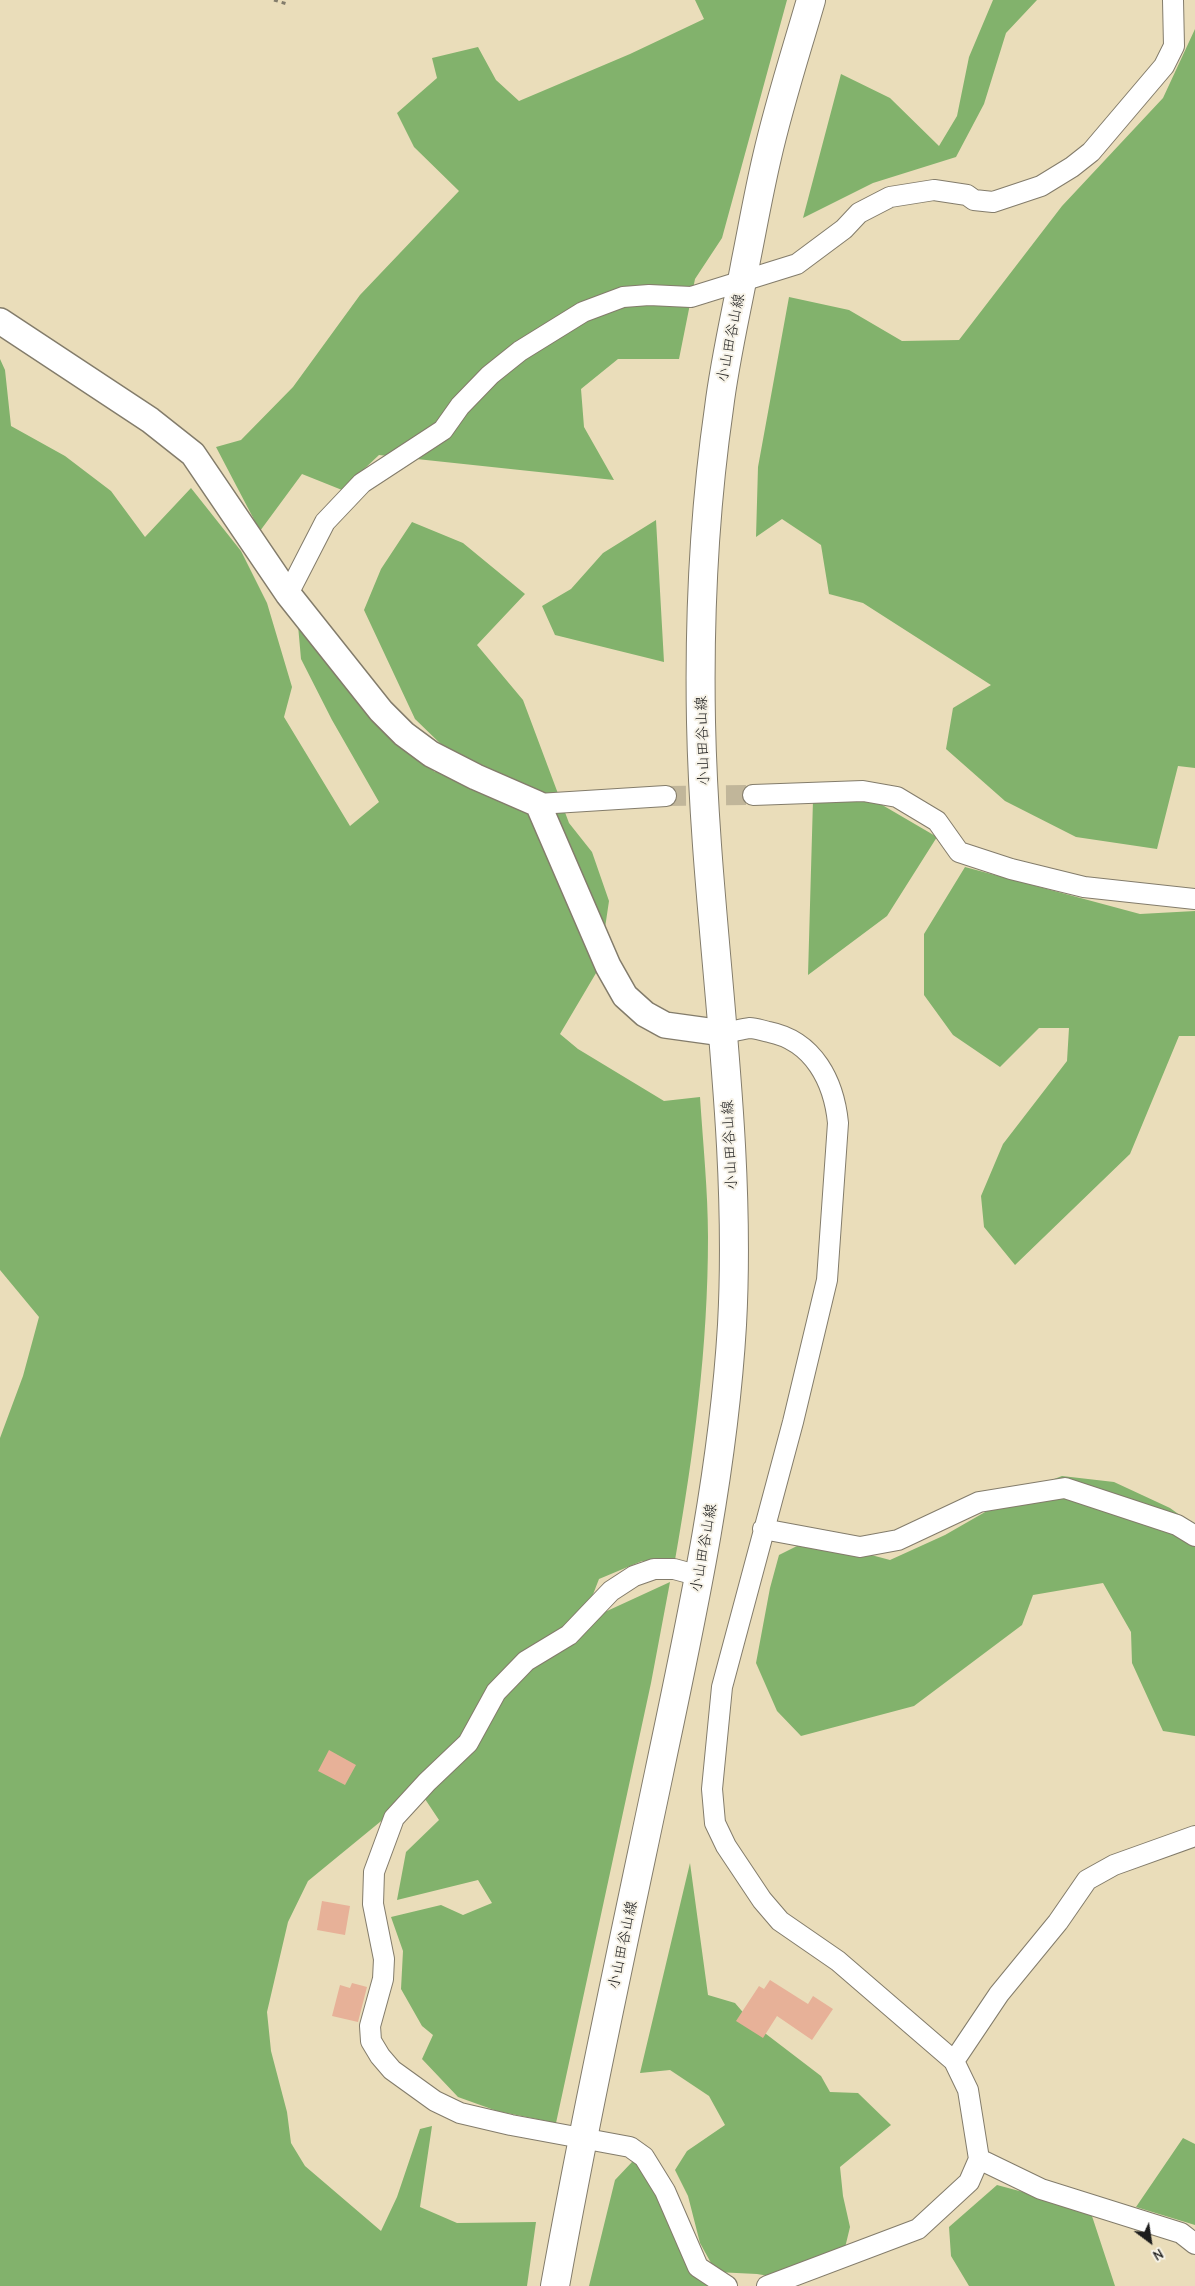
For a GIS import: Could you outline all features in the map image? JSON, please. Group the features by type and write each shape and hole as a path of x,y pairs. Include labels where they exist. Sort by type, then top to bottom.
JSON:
{"main road":[{"name":"小山田谷山線","path":"555,2286 582,2139 700,1576 724,1427 732,1326 733,1176 705,809 701,722 701,615 707,508 719,404 767,156 811,0"}],"street":[{"path":"288,594 325,522 362,483 443,430 460,406 490,375 520,351 583,312 623,297 649,295 677,298 691,297 797,264 844,229 859,213 890,197 934,190 967,195 974,200 993,202 1041,186 1072,167 1091,152 1164,66 1174,46 1174,0"},
{"path":"0,321 150,420 193,454 288,594 381,711 404,734 431,754 538,804 666,796"},
{"path":"753,795 863,791 897,797 937,820 959,852 1011,869 1084,888 1195,899"},
{"path":"538,804 608,966 625,996 645,1014 664,1025 723,1033 751,1028 782,1034 801,1045 815,1058 828,1079 836,1101 838,1123 827,1280 793,1422 722,1687 712,1789 715,1823 726,1846 757,1892 780,1921 838,1961 954,2061 968,2090 979,2159 969,2182 918,2229 767,2286"},
{"path":"763,1529 860,1547 898,1540 979,1502 1065,1488 1177,1525 1195,1536"},
{"path":"700,1576 674,1569 654,1569 634,1576 611,1591 569,1635 526,1662 496,1692 468,1742 394,1818 374,1872 373,1904 384,1959 383,1979 370,2026 370,2034 371,2041 380,2056 392,2070 428,2096 460,2113 582,2139 630,2147 644,2157 665,2191 698,2267 727,2286"},
{"path":"954,2061 999,1994 1058,1922 1087,1880 1114,1865 1195,1836"},
{"path":"979,2159 1042,2189 1181,2233 1195,2244"}],"path":[{"path":"274,0 288,4"}],"green space":[{"path":"695,0 787,0 722,238 695,279 679,359 618,359 581,389 584,427 614,480 379,455 342,490 302,474 260,531 216,447 241,440 293,387 360,295 459,191 414,147 397,113 437,78 432,58 478,47 496,80 519,101 630,54 704,19"},
{"path":"993,0 1037,0 1006,33 984,104 956,157 873,183 803,218 841,74 890,98 939,146 957,116 969,57"},
{"path":"1195,29 1195,768 1178,766 1157,849 1076,837 1005,801 946,749 953,708 991,685 863,603 829,594 821,545 782,519 756,537 758,467 789,297 849,310 902,341 959,340 1062,206 1163,98"},
{"path":"0,359 5,370 11,426 65,456 111,491 145,537 191,488 241,551 267,603 292,687 284,717 350,826 379,802 332,720 301,659 297,614 375,724 435,772 455,764 447,750 415,719 364,610 381,569 412,522 463,543 525,594 477,645 523,700 569,823 592,852 609,901 599,968 560,1034 578,1049 664,1101 700,1097 708,1220 706,1318 694,1440 675,1560 642,1561 599,1579 585,1615 607,1611 670,1582 651,1683 556,2123 497,2111 458,2097 422,2059 433,2035 422,2026 401,1989 403,1951 391,1917 441,1905 463,1915 492,1903 478,1880 397,1900 406,1852 439,1820 419,1790 308,1881 288,1922 267,2012 271,2051 287,2112 291,2143 305,2166 381,2231 397,2197 420,2129 432,2126 420,2207 457,2223 536,2222 527,2286 0,2286 0,1438 23,1376 39,1317 0,1270"},
{"path":"656,520 664,662 555,635 542,606 571,589 603,553"},
{"path":"872,799 937,837 887,916 808,975 813,800"},
{"path":"965,867 1140,914 1195,911 1195,1036 1179,1036 1130,1154 1015,1265 984,1227 981,1196 1003,1144 1067,1061 1069,1028 1039,1028 1000,1067 953,1035 924,995 924,934"},
{"path":"1062,1476 1114,1482 1170,1508 1195,1526 1195,1736 1163,1731 1132,1663 1131,1632 1103,1583 1033,1595 1022,1625 914,1706 801,1736 777,1711 756,1663 770,1588 779,1555 811,1539 890,1560 945,1535 1020,1492"},
{"path":"690,1863 708,1995 735,2003 753,2024 821,2076 830,2092 858,2093 891,2125 840,2167 843,2196 850,2227 843,2256 793,2280 757,2274 716,2272 700,2243 688,2196 675,2170 687,2151 725,2125 709,2096 670,2070 640,2073"},
{"path":"1183,2138 1195,2144 1195,2225 1136,2207"},
{"path":"632,2162 645,2162 713,2286 589,2286 615,2180"},
{"path":"997,2185 1090,2210 1115,2286 969,2286 951,2256 949,2227"}],"building":[{"path":"329,1750 356,1765 345,1785 318,1771"},
{"path":"322,1901 350,1906 345,1935 317,1930"},
{"path":"770,1980 808,2004 813,1996 833,2009 812,2040 777,2016 763,2038 736,2021 759,1986 764,1989"},
{"path":"352,1983 367,1987 358,2022 332,2016 340,1985 350,1988"}],"tunnel":[{"path":"666,796 753,795"}]}
